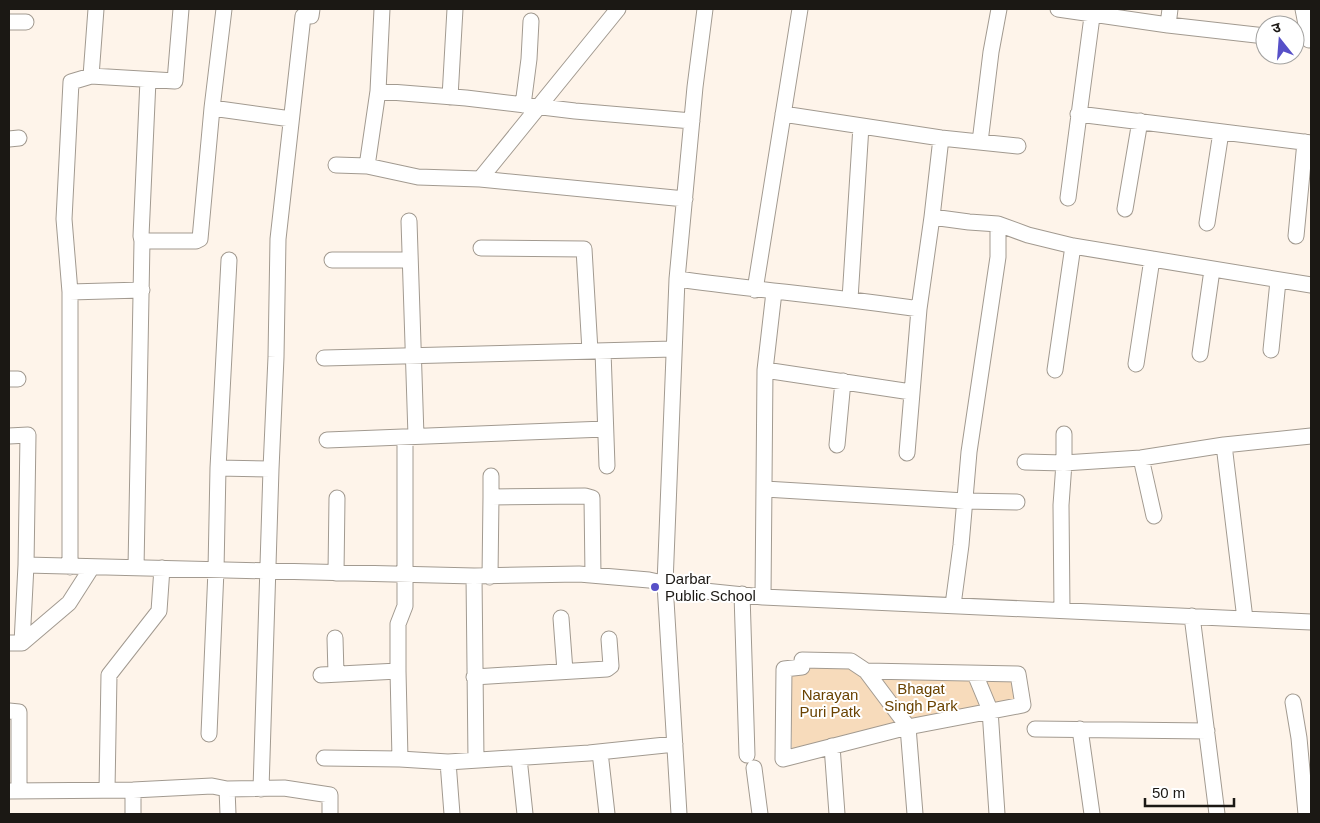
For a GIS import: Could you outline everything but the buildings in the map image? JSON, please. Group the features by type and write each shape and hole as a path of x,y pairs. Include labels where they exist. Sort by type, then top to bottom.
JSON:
{"street":[{"path":"91,76 96,9"},
{"path":"70,567 70,292 64,219 71,82 91,76 176,82 181,9"},
{"path":"142,241 196,241 200,239 212,108 224,9"},
{"path":"261,789 276,357 278,239 303,16 311,16 312,9"},
{"path":"367,166 378,91 382,9"},
{"path":"450,97 455,9"},
{"path":"480,179 618,9"},
{"path":"680,814 665,584 677,279 705,9"},
{"path":"754,290 800,9"},
{"path":"980,142 991,52 999,9"},
{"path":"1058,9 1092,11 1168,25 1255,35"},
{"path":"1168,25 1170,9"},
{"path":"1068,198 1092,11"},
{"path":"523,105 529,59 531,21"},
{"path":"9,22 26,22"},
{"path":"136,568 142,290 141,236 148,80"},
{"path":"378,91 692,121"},
{"path":"212,108 291,119"},
{"path":"783,114 941,138 1018,146"},
{"path":"1078,114 1308,143 1296,236"},
{"path":"1125,209 1140,121"},
{"path":"850,299 861,126"},
{"path":"1207,223 1221,132"},
{"path":"907,453 919,309 941,138"},
{"path":"336,165 367,166 418,177 480,179 684,199"},
{"path":"932,217 998,224 1028,235 1073,246 1311,285"},
{"path":"400,759 398,624 405,606 413,355 409,221"},
{"path":"953,605 961,545 969,452 998,257 998,224"},
{"path":"1055,370 1073,246"},
{"path":"481,248 584,249 597,351 607,466"},
{"path":"1136,364 1152,259"},
{"path":"209,734 218,468 229,260"},
{"path":"332,260 410,260"},
{"path":"1200,354 1212,270"},
{"path":"677,279 919,309"},
{"path":"1271,350 1278,281"},
{"path":"70,292 142,290"},
{"path":"764,597 765,370 774,292"},
{"path":"324,358 673,349"},
{"path":"765,370 911,392"},
{"path":"837,445 843,381"},
{"path":"327,440 605,429"},
{"path":"1062,610 1061,505 1064,434"},
{"path":"9,436 28,435 26,565 16,643"},
{"path":"1025,462 1064,463 1141,458 1224,445 1311,436"},
{"path":"1224,445 1245,619"},
{"path":"1141,458 1154,516"},
{"path":"218,468 271,469"},
{"path":"490,576 491,476"},
{"path":"765,489 965,501 1017,502"},
{"path":"491,497 585,496 592,498 593,576"},
{"path":"336,573 337,498"},
{"path":"26,565 406,575 579,574 649,580 695,590 764,597 1311,622"},
{"path":"16,643 69,603 92,567"},
{"path":"107,790 109,675 158,611 162,568"},
{"path":"474,576 476,760"},
{"path":"742,594 750,761 760,814"},
{"path":"1192,616 1218,814"},
{"path":"561,618 565,672"},
{"path":"335,638 329,675 398,671"},
{"path":"474,677 610,668 609,639"},
{"path":"866,670 1018,674 1023,704 908,727 783,759 784,668 802,667 802,660 851,661 866,670 908,727 915,814"},
{"path":"975,674 990,710 997,814"},
{"path":"1293,702 1299,738 1306,814"},
{"path":"9,711 18,712 14,791 133,790 212,786 227,789 284,788 330,795 330,814"},
{"path":"1035,729 1207,732"},
{"path":"1080,729 1092,814"},
{"path":"324,758 448,762 600,752 675,744"},
{"path":"832,746 837,814"},
{"path":"600,752 606,814"},
{"path":"519,758 525,814"},
{"path":"448,762 452,814"},
{"path":"227,789 228,814"},
{"path":"133,790 133,814"}],"green space":[{"name":"Narayan Puri Patk","path":"807,663 851,665 864,674 904,725 792,749 791,672"},
{"name":"Bhagat Singh Park","path":"876,673 1015,678 1018,703 910,722"}],"place":[{"name":"Darbar Public School","path":"655,587"}]}
